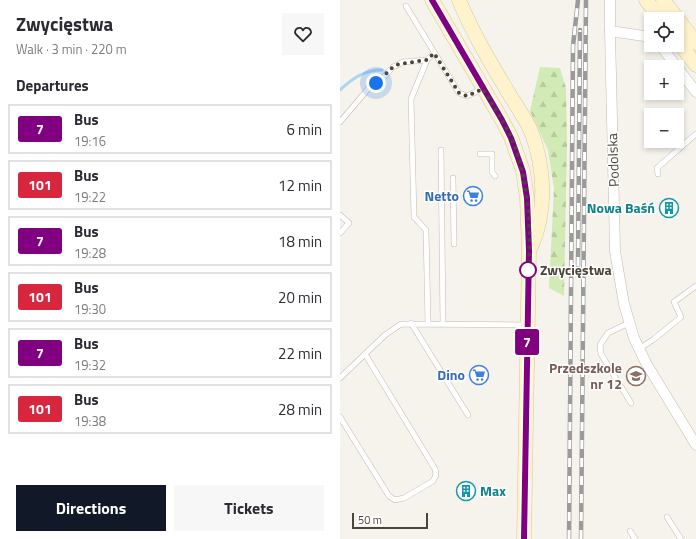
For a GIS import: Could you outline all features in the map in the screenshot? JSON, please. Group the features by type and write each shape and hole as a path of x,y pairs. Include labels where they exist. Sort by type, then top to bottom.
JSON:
{"main road":[{"path":"432,0 511,138 523,172 527,198 529,251 524,539"},
{"path":"459,0 487,57 530,131 541,168 543,198 538,232 529,251"},
{"path":"646,0 655,12"},
{"path":"663,0 696,43"},
{"path":"684,49 696,65"}],"street":[{"name":"Podolska","path":"610,0 615,250 620,284 629,324 639,349 696,445"},
{"path":"610,31 644,36"},
{"path":"665,52 672,60"},
{"path":"684,76 696,92"}],"lane":[{"path":"406,6 459,93 467,96 483,89"},
{"path":"428,323 426,230 414,217 411,99 427,60 434,53"},
{"path":"340,122 368,89 383,78 393,67 403,62 427,60"},
{"path":"658,174 657,168 696,134"},
{"path":"441,150 443,323"},
{"path":"480,154 492,154 492,172 495,176"},
{"path":"453,178 454,244"},
{"path":"340,215 349,223 340,233"},
{"path":"639,349 681,317 674,302 696,286"},
{"path":"410,323 468,414"},
{"path":"340,378 393,328 401,324 443,323 527,325"},
{"path":"629,324 608,333 600,345 601,354 631,403"},
{"path":"340,417 389,496 395,500 404,498 433,481 436,475 435,469 365,354"},
{"path":"667,517 681,539"},
{"path":"630,531 635,539"}],"green space":[{"path":"540,67 560,68 566,88 567,144 564,296 549,288 554,189 548,150 530,111"}],"waterway":[{"path":"340,90 364,73 382,70"}],"railway":[{"path":"569,539 573,46 578,0"},
{"path":"581,539 586,0"},
{"path":"578,266 580,30"}],"bus line":[{"name":"7","path":"432,0 502,120 511,138 523,172 527,198 529,251 524,539"}],"place":[{"name":"Netto","path":"473,196"},
{"name":"Nowa Baśń","path":"669,208"},
{"name":"Zwycięstwa","path":"528,270"},
{"name":"Dino","path":"479,375"},
{"name":"Przedszkole nr 12","path":"636,376"},
{"name":"Max","path":"466,491"}],"route":[{"path":"376,83 393,67 403,62 427,60 434,53 459,93 467,96 483,89 511,138 523,172 527,198 529,251 528,270"}]}
